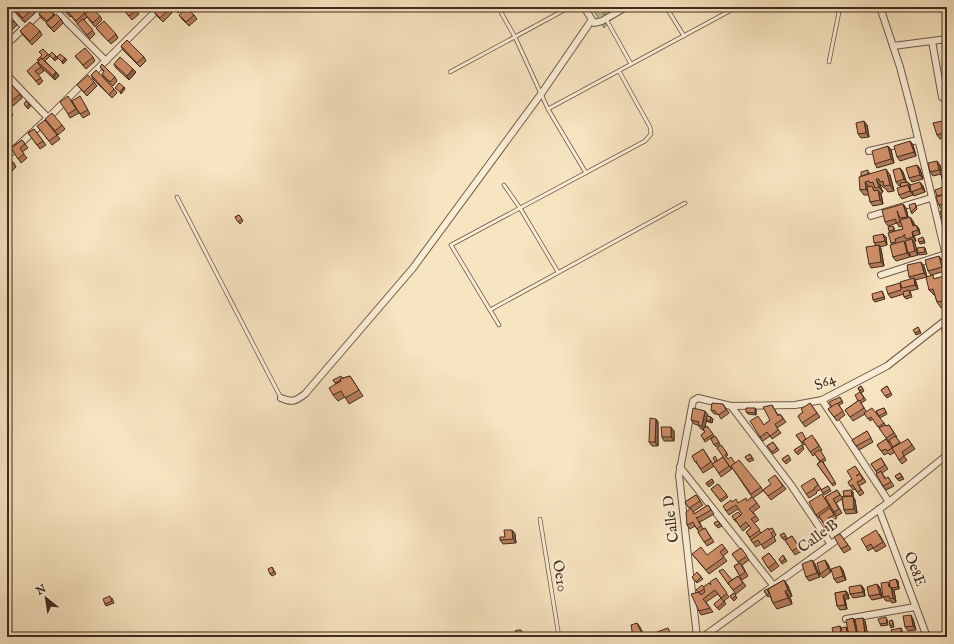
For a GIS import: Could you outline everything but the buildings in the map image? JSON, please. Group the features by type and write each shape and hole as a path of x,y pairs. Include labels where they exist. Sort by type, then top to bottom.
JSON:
{"street":[{"path":"7,44 46,7"},
{"path":"52,7 106,61"},
{"path":"7,156 48,118 160,7"},
{"path":"584,7 594,23 606,19 626,7"},
{"path":"880,7 902,74 946,257 880,275"},
{"path":"7,9 24,27"},
{"path":"281,398 289,402 296,401 305,394 413,268 541,94 592,21"},
{"path":"893,46 947,39"},
{"path":"932,41 942,97"},
{"path":"7,75 48,118"},
{"path":"869,151 918,140"},
{"path":"871,216 931,198"},
{"path":"946,321 947,338"},
{"name":"S64","path":"695,399 731,406 795,405 822,400 886,366 946,321"},
{"name":"Calle D","path":"695,399 690,410 679,476 697,637"},
{"path":"822,400 889,502"},
{"path":"731,406 791,485 830,543"},
{"name":"Calle B","path":"703,637 830,543 889,502 947,455"},
{"path":"680,467 773,585"},
{"name":"Oe8E","path":"879,509 927,637"},
{"path":"846,618 916,607"}],"lane":[{"path":"498,7 515,37 548,110 586,173"},
{"path":"450,72 570,7"},
{"path":"666,7 684,36"},
{"path":"548,110 737,7"},
{"path":"829,62 840,7"},
{"path":"606,19 631,64"},
{"path":"499,326 452,245 645,141 651,134 650,127 619,71"},
{"path":"504,185 520,208 558,272"},
{"path":"177,197 281,398"},
{"path":"490,310 685,203"},
{"name":"Oe10","path":"540,519 559,637"}],"green space":[{"path":"592,7 621,7 604,28"}]}
